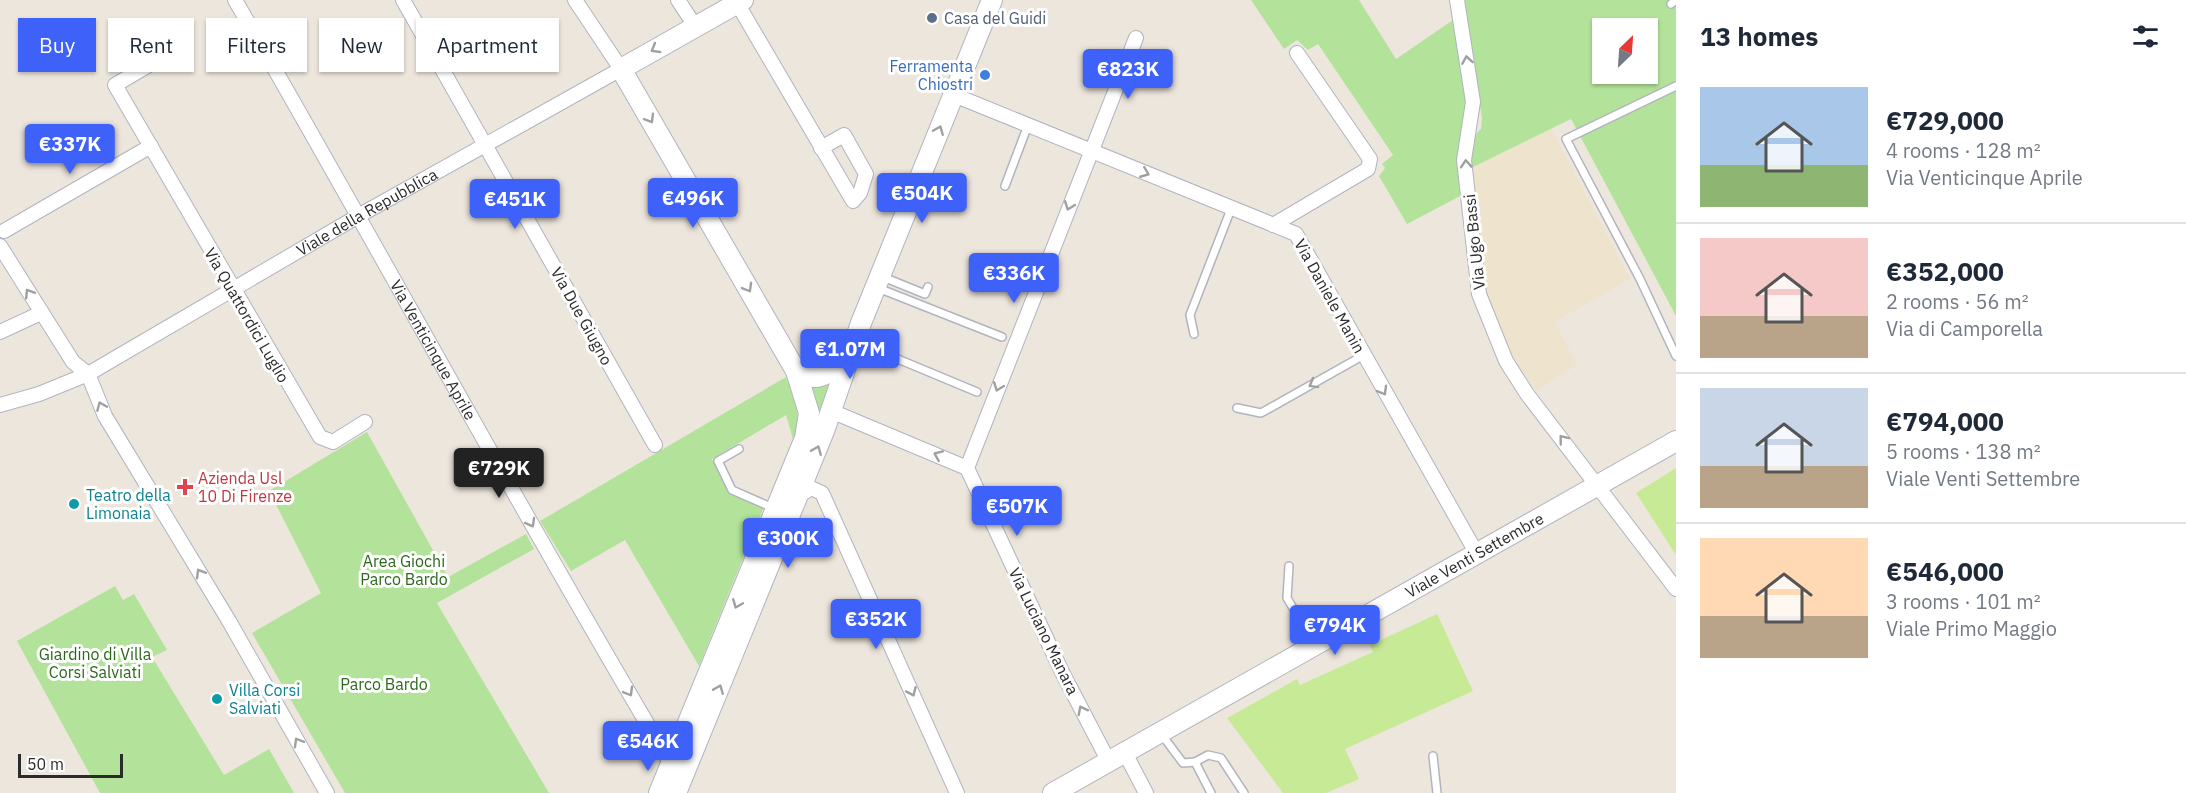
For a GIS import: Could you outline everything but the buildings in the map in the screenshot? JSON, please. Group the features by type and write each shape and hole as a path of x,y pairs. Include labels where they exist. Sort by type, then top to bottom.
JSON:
{"main road":[{"path":"660,793 678,783 798,497 878,281 993,0"},
{"name":"Viale della Repubblica","path":"621,69 740,2"},
{"path":"621,69 796,371 808,407 807,433 775,509 678,783"},
{"path":"796,371 816,378 823,376 836,367 855,340"},
{"name":"Viale Venti Settembre","path":"1053,793 1676,441"}],"street":[{"name":"Via Venticinque Aprile","path":"235,0 360,215 538,537 678,783"},
{"name":"Via Due Giugno","path":"403,0 655,445"},
{"path":"575,0 621,69"},
{"path":"678,0 695,26"},
{"name":"Via Ugo Bassi","path":"1457,0 1473,102 1464,160 1479,294 1506,361 1527,394 1599,485 1676,589"},
{"path":"740,2 821,148"},
{"path":"831,411 967,468 1136,38"},
{"path":"1273,225 1368,169 1370,159 1298,53"},
{"name":"Viale della Repubblica","path":"0,405 39,394 88,374 360,215 621,69"},
{"name":"Via Quattordici Luglio","path":"139,72 116,86 232,290 320,437 333,442 365,422"},
{"name":"Via Daniele Manin","path":"954,95 1296,234 1477,554"},
{"path":"4,231 151,146"},
{"path":"0,246 73,362 88,374 105,416 219,605 327,793"},
{"path":"0,332 41,313"},
{"name":"Via Luciano Manara","path":"967,468 1062,672 1117,757 1146,793"},
{"path":"798,497 811,488 822,493 957,793"}],"lane":[{"path":"1676,86 1566,139 1640,279 1676,356"},
{"path":"1005,186 1028,125"},
{"path":"1194,334 1190,315 1231,209"},
{"path":"878,281 925,294 928,287"},
{"path":"878,281 1002,337"},
{"path":"855,340 977,392"},
{"path":"1238,408 1261,413 1364,355"},
{"path":"739,448 718,461 732,490 775,509"},
{"path":"1289,566 1287,598 1315,645"},
{"path":"1160,733 1183,763 1194,762 1208,754 1221,758 1244,793"},
{"path":"1432,756 1437,793"},
{"path":"1194,762 1211,793"}],"shaded area":[{"path":"1551,128 1630,279 1555,322 1577,365 1537,390 1516,363 1492,313 1483,277 1482,223 1471,168"}],"green space":[{"path":"1251,0 1359,0 1396,59 1453,20 1467,103 1462,195 1407,224 1379,176 1385,168 1382,164 1393,155 1318,44 1308,50 1297,40 1284,49"},
{"path":"1463,0 1676,0 1676,316 1571,119 1471,168 1471,147 1477,132 1481,129 1482,118"},
{"path":"786,377 794,401 798,424 793,439 786,415 712,459 729,493 763,509 699,666 625,540 571,571 540,521"},
{"path":"836,378 820,425 808,386"},
{"name":"Parco Bardo","path":"367,432 448,577 526,534 534,549 437,603 549,793 345,793 252,633 321,593 269,491"},
{"path":"1676,468 1676,555 1636,493"},
{"name":"Giardino di Villa Corsi Salviati","path":"115,586 123,600 134,594 167,650 152,657 224,775 269,749 294,793 100,793 17,641"},
{"path":"1437,614 1473,691 1345,749 1359,779 1326,793 1283,793 1227,718 1297,679 1300,685 1373,652 1370,645"}],"place":[{"name":"Casa del Guidi","path":"932,18"},
{"name":"Ferramenta Chiostri","path":"985,75"},
{"name":"Azienda Usl 10 Di Firenze","path":"185,487"},
{"name":"Teatro della Limonaia","path":"74,504"},
{"name":"Villa Corsi Salviati","path":"217,699"}],"park label":[{"name":"Area Giochi Parco Bardo","path":"404,570"}]}
